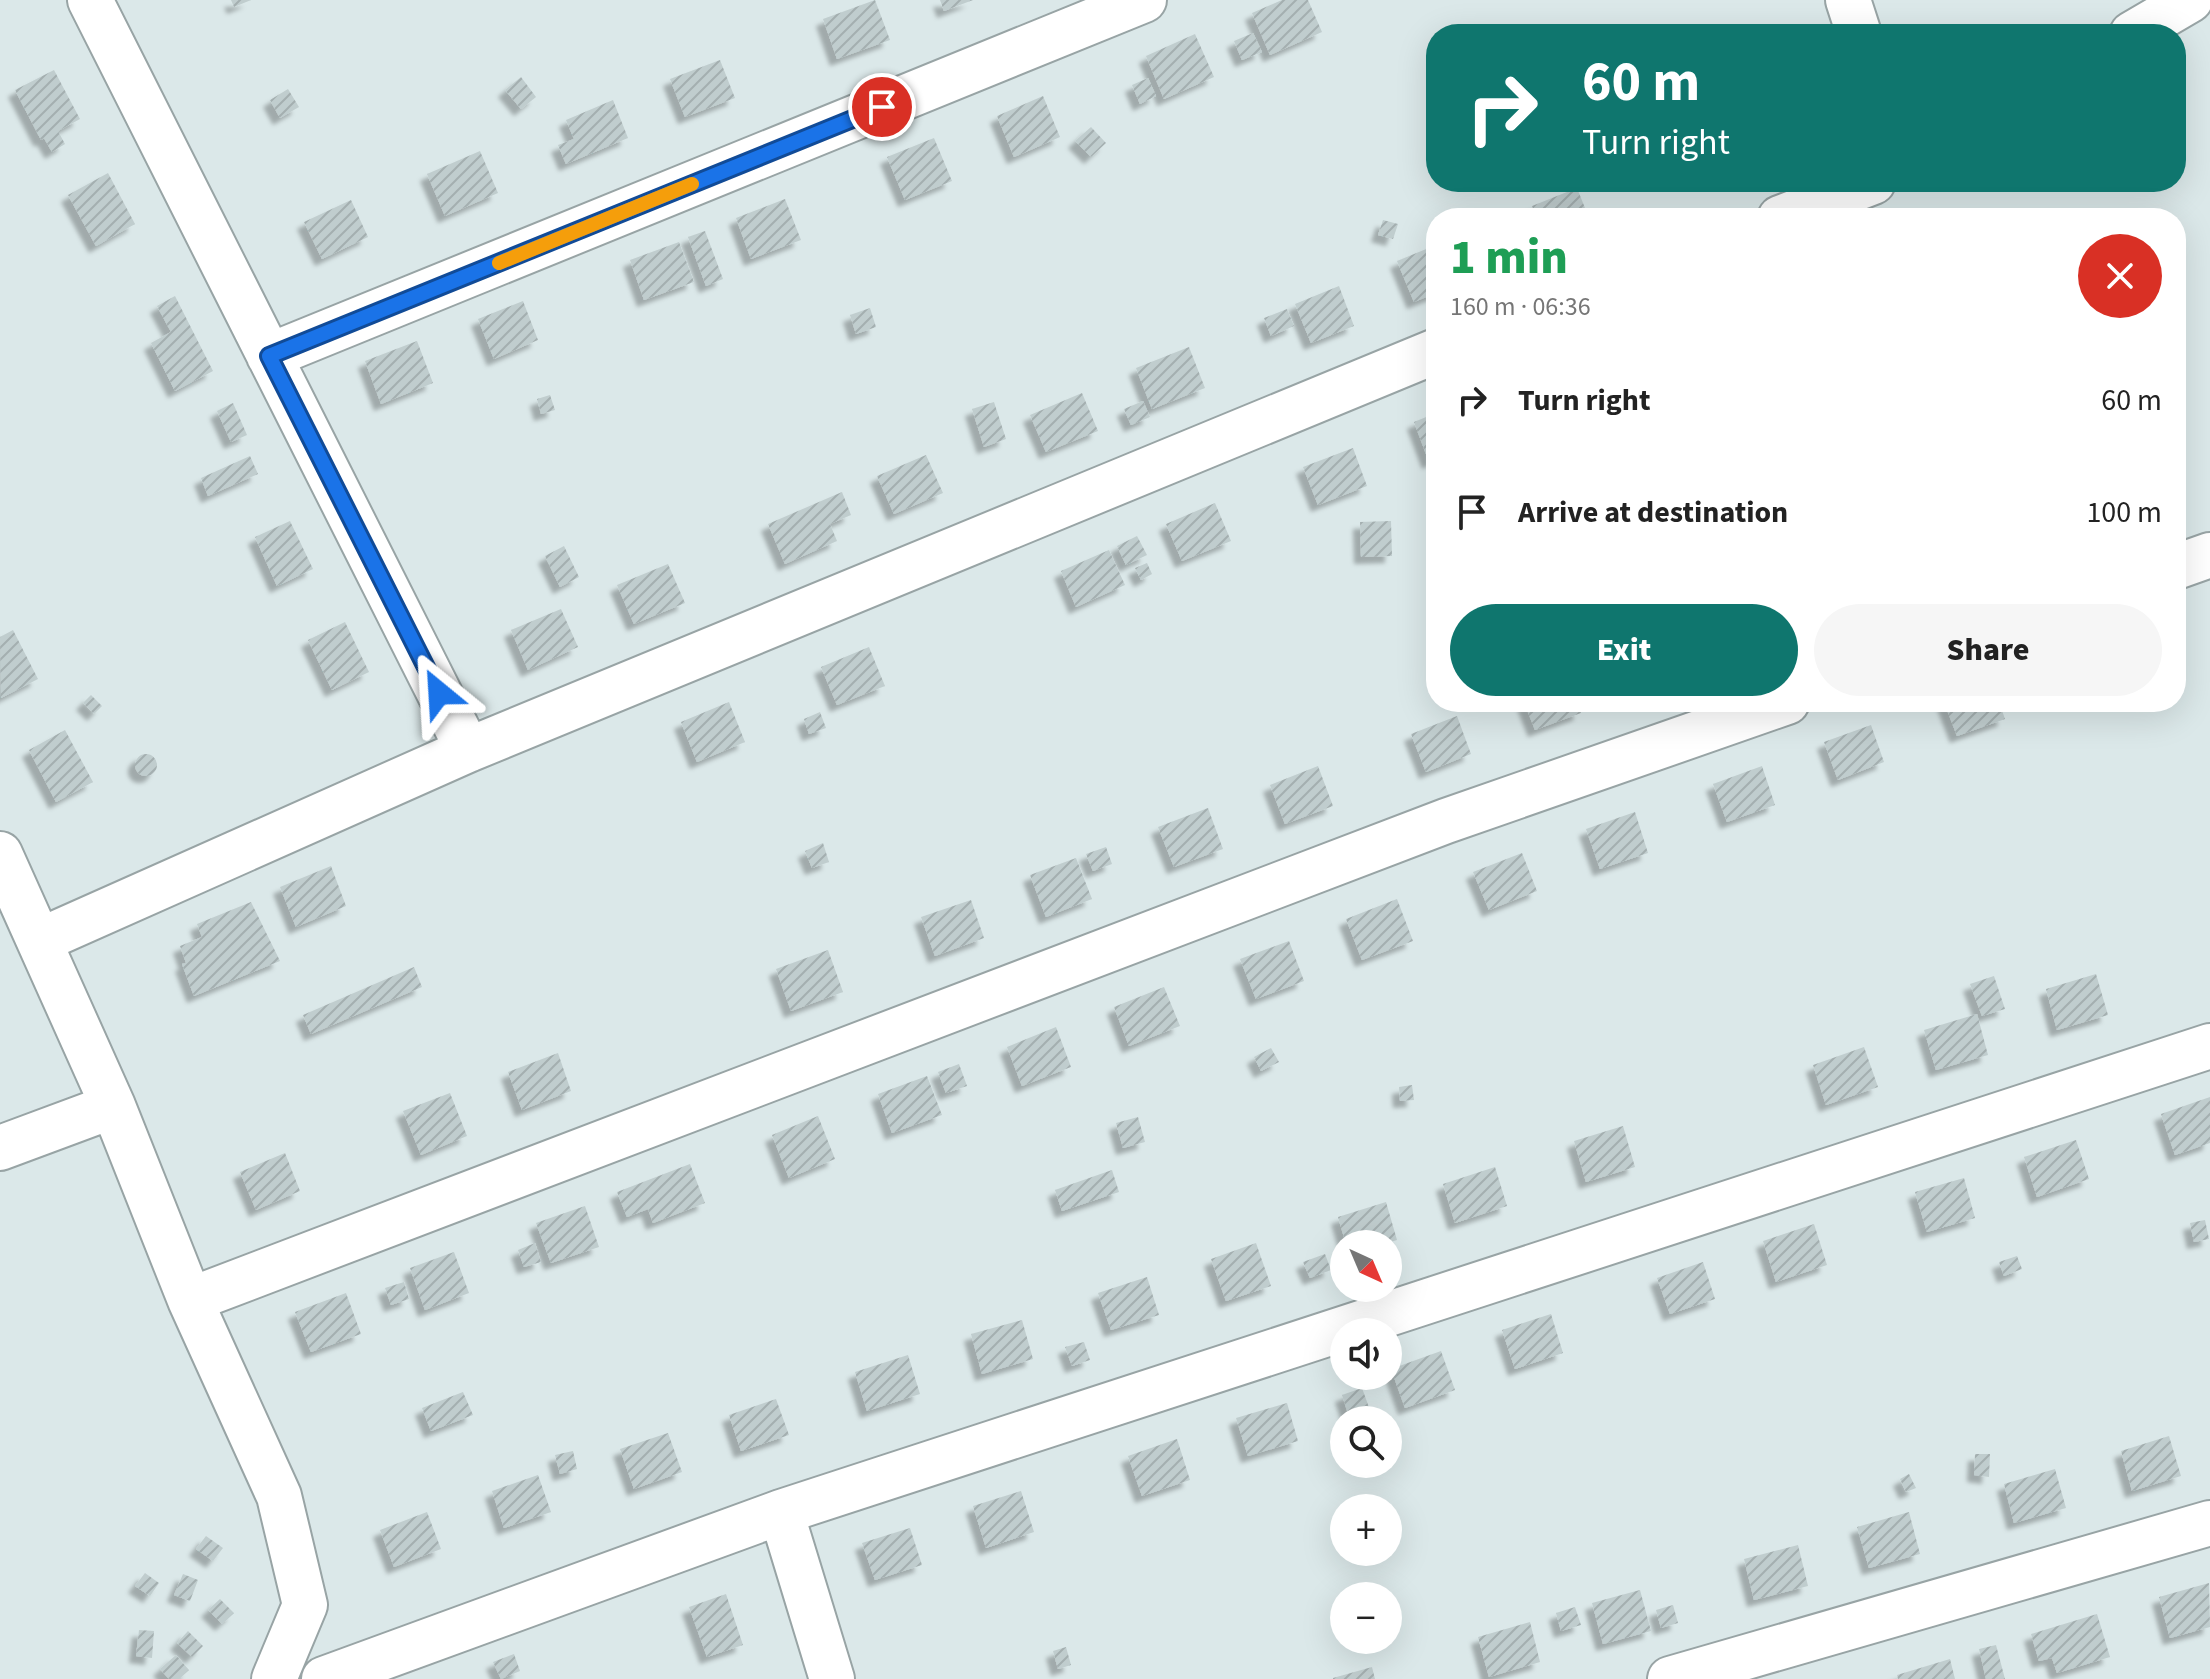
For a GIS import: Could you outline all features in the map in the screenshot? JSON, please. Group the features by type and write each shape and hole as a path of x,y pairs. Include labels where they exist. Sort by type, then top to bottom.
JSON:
{"street":[{"path":"90,0 468,750"},
{"path":"269,356 1144,0"},
{"path":"1848,0 1856,24"},
{"path":"2149,24 2190,0"},
{"path":"1806,208 1847,192"},
{"path":"41,940 468,750 1426,355"},
{"path":"2186,563 2210,555"},
{"path":"190,1300 1446,821 1758,712"},
{"path":"0,854 113,1106 190,1300 279,1496 305,1605 274,1679"},
{"path":"324,1679 781,1512 2210,1046"},
{"path":"0,1148 113,1106"},
{"path":"781,1512 832,1679"},
{"path":"1670,1679 2210,1523"}],"building":[{"path":"231,0 251,0 234,7"},
{"path":"875,0 890,40 837,59 823,19"},
{"path":"940,0 973,0 944,11"},
{"path":"1282,0 1308,0 1322,32 1270,55 1252,13"},
{"path":"1253,33 1262,52 1242,60 1234,41"},
{"path":"1195,34 1214,77 1164,99 1146,56"},
{"path":"720,60 735,98 685,117 670,79"},
{"path":"54,70 80,119 58,131 65,144 52,152 44,138 41,140 15,90"},
{"path":"521,77 536,97 521,109 505,90"},
{"path":"1148,78 1156,96 1140,104 1132,85"},
{"path":"288,89 299,107 280,118 270,100"},
{"path":"1043,96 1060,137 1014,157 997,116"},
{"path":"613,100 628,138 566,164 558,145 574,139 566,120"},
{"path":"1091,127 1106,143 1091,157 1075,141"},
{"path":"934,138 952,181 905,200 887,157"},
{"path":"480,151 498,193 445,216 427,174"},
{"path":"108,173 135,224 96,246 68,195"},
{"path":"1567,192 1579,192 1585,208 1533,208"},
{"path":"785,199 801,240 751,259 736,218"},
{"path":"351,200 368,237 322,259 304,222"},
{"path":"1383,220 1398,224 1393,239 1378,235"},
{"path":"705,231 723,279 706,286 688,237"},
{"path":"679,242 694,282 644,300 630,260"},
{"path":"1426,249 1426,297 1414,302 1397,261"},
{"path":"1339,286 1354,326 1311,343 1295,304"},
{"path":"175,296 213,371 175,391 151,343 171,332 157,306"},
{"path":"523,301 538,340 494,359 478,319"},
{"path":"870,308 876,327 856,334 850,315"},
{"path":"1287,309 1294,326 1271,336 1264,318"},
{"path":"417,341 433,383 381,404 365,361"},
{"path":"1189,347 1205,388 1152,409 1136,368"},
{"path":"1082,393 1098,431 1046,452 1030,415"},
{"path":"550,395 555,410 541,414 537,399"},
{"path":"1143,401 1150,417 1131,425 1124,409"},
{"path":"994,402 1006,439 984,447 972,409"},
{"path":"233,403 247,435 231,442 217,411"},
{"path":"1426,417 1426,454 1414,422"},
{"path":"1353,448 1367,486 1318,505 1303,467"},
{"path":"926,455 943,493 894,514 877,476"},
{"path":"250,456 258,474 208,496 201,478"},
{"path":"842,492 851,515 830,524 837,541 785,564 768,524"},
{"path":"1215,503 1231,541 1182,561 1166,524"},
{"path":"290,521 313,569 277,586 255,537"},
{"path":"1391,521 1392,556 1361,557 1360,522"},
{"path":"1137,536 1147,555 1126,565 1117,546"},
{"path":"564,546 579,577 560,587 545,556"},
{"path":"1109,550 1125,585 1076,607 1061,571"},
{"path":"1147,563 1152,574 1141,580 1135,568"},
{"path":"668,564 685,603 634,624 617,585"},
{"path":"561,609 578,647 528,670 511,630"},
{"path":"345,622 369,672 332,690 308,640"},
{"path":"13,630 38,679 1,698 0,637"},
{"path":"869,647 885,686 837,705 821,667"},
{"path":"91,695 102,706 94,714 83,703"},
{"path":"729,702 745,742 697,762 681,722"},
{"path":"820,712 826,728 809,734 804,719"},
{"path":"1528,712 1581,712 1581,713 1535,730"},
{"path":"1948,712 2003,712 2005,719 1957,736"},
{"path":"1457,716 1471,754 1426,772 1411,734"},
{"path":"1871,725 1884,762 1838,780 1824,742"},
{"path":"65,730 93,782 56,802 29,750"},
{"path":"146,754 154,757 157,765 154,773 146,776 138,773 135,765 138,757"},
{"path":"1318,766 1333,806 1285,824 1270,785"},
{"path":"1762,766 1775,805 1727,822 1713,784"},
{"path":"1208,808 1223,849 1174,867 1158,827"},
{"path":"1635,812 1648,853 1600,869 1586,829"},
{"path":"823,843 829,862 812,868 805,851"},
{"path":"1106,847 1112,864 1093,871 1086,854"},
{"path":"1522,853 1537,891 1489,910 1473,872"},
{"path":"1076,858 1092,899 1046,917 1030,875"},
{"path":"331,866 346,906 296,927 280,887"},
{"path":"1397,899 1413,941 1362,960 1346,919"},
{"path":"971,900 984,938 935,956 921,917"},
{"path":"251,902 280,961 194,996 182,964 186,963 180,946 202,937 197,924"},
{"path":"1289,941 1304,981 1256,999 1240,959"},
{"path":"828,950 843,992 791,1011 776,969"},
{"path":"414,967 422,987 311,1034 303,1015"},
{"path":"2096,974 2108,1015 2057,1030 2046,989"},
{"path":"1994,976 2005,1009 1982,1016 1970,984"},
{"path":"1164,987 1180,1026 1129,1046 1114,1007"},
{"path":"1977,1014 1988,1055 1936,1070 1924,1030"},
{"path":"1056,1027 1071,1067 1022,1086 1007,1047"},
{"path":"1864,1047 1878,1087 1826,1105 1813,1065"},
{"path":"1271,1048 1279,1062 1261,1071 1254,1057"},
{"path":"558,1053 571,1091 522,1110 508,1072"},
{"path":"959,1064 967,1086 946,1093 938,1072"},
{"path":"927,1076 942,1115 892,1133 878,1094"},
{"path":"1412,1085 1414,1100 1400,1101 1399,1087"},
{"path":"450,1093 467,1136 421,1155 403,1111"},
{"path":"2210,1097 2210,1143 2175,1155 2161,1114"},
{"path":"818,1116 835,1159 789,1178 772,1135"},
{"path":"1138,1117 1145,1142 1123,1148 1116,1123"},
{"path":"1623,1126 1635,1167 1586,1182 1574,1141"},
{"path":"2076,1140 2089,1179 2037,1197 2024,1157"},
{"path":"285,1153 300,1191 256,1210 240,1172"},
{"path":"690,1164 705,1203 653,1223 648,1209 627,1217 617,1192"},
{"path":"1495,1167 1507,1206 1455,1223 1443,1184"},
{"path":"1112,1170 1119,1192 1062,1211 1055,1190"},
{"path":"1964,1178 1975,1218 1927,1232 1915,1192"},
{"path":"1386,1202 1394,1230 1342,1230 1338,1217"},
{"path":"585,1206 599,1247 551,1263 536,1223"},
{"path":"2205,1220 2209,1239 2194,1242 2190,1223"},
{"path":"1814,1224 1827,1265 1776,1282 1763,1241"},
{"path":"535,1243 541,1262 524,1267 518,1250"},
{"path":"1256,1243 1271,1286 1226,1301 1211,1259"},
{"path":"454,1252 469,1293 425,1310 410,1268"},
{"path":"1325,1254 1330,1270 1310,1278 1303,1262"},
{"path":"2017,1256 2022,1269 2004,1276 1999,1262"},
{"path":"1703,1262 1715,1299 1670,1314 1657,1278"},
{"path":"1147,1277 1159,1315 1111,1330 1098,1293"},
{"path":"404,1282 409,1299 391,1305 385,1288"},
{"path":"346,1293 361,1334 311,1352 295,1312"},
{"path":"1551,1314 1563,1353 1515,1369 1502,1330"},
{"path":"1022,1320 1033,1359 982,1374 971,1334"},
{"path":"1084,1342 1090,1360 1072,1366 1065,1347"},
{"path":"1441,1351 1455,1390 1405,1408 1399,1390 1402,1390 1402,1365"},
{"path":"908,1355 920,1394 867,1411 855,1372"},
{"path":"1363,1390 1368,1406 1346,1406 1342,1395"},
{"path":"463,1392 473,1415 431,1431 422,1408"},
{"path":"776,1399 789,1435 741,1451 729,1415"},
{"path":"1287,1403 1298,1441 1248,1456 1236,1418"},
{"path":"668,1433 682,1472 634,1489 620,1449"},
{"path":"2169,1436 2181,1476 2132,1491 2121,1451"},
{"path":"1177,1439 1190,1480 1142,1496 1128,1456"},
{"path":"573,1451 577,1469 560,1474 555,1455"},
{"path":"1975,1454 1990,1454 1989,1477 1974,1475"},
{"path":"2055,1469 2066,1508 2014,1523 2004,1484"},
{"path":"1909,1474 1916,1488 1906,1492 1900,1479"},
{"path":"538,1475 551,1512 504,1528 492,1491"},
{"path":"1021,1491 1034,1532 986,1548 973,1506"},
{"path":"427,1512 441,1549 394,1567 380,1530"},
{"path":"1909,1512 1920,1554 1869,1568 1857,1527"},
{"path":"910,1528 922,1565 875,1580 862,1543"},
{"path":"206,1536 223,1548 213,1561 196,1549"},
{"path":"1798,1545 1808,1586 1754,1600 1744,1559"},
{"path":"145,1573 159,1583 150,1596 135,1586"},
{"path":"183,1574 198,1580 190,1601 174,1595"},
{"path":"2209,1583 2210,1627 2170,1638 2159,1597"},
{"path":"1640,1590 1651,1631 1603,1644 1592,1603"},
{"path":"726,1594 743,1645 707,1657 689,1607"},
{"path":"220,1599 234,1613 222,1624 208,1610"},
{"path":"1673,1605 1678,1623 1661,1628 1656,1610"},
{"path":"1575,1607 1581,1625 1561,1631 1556,1613"},
{"path":"2097,1614 2110,1657 2057,1673 2052,1658 2039,1661 2031,1634"},
{"path":"1530,1622 1540,1662 1489,1677 1478,1637"},
{"path":"139,1630 154,1631 152,1658 136,1656"},
{"path":"188,1631 203,1646 192,1657 177,1643"},
{"path":"1996,1645 2005,1679 1986,1679 1979,1649"},
{"path":"1066,1647 1071,1665 1058,1669 1053,1651"},
{"path":"514,1654 520,1671 501,1679 493,1662"},
{"path":"176,1655 189,1670 179,1679 169,1679 160,1669"},
{"path":"1950,1659 1955,1679 1898,1679 1897,1675"},
{"path":"1372,1667 1375,1679 1333,1679 1333,1678"}],"slow traffic":[{"path":"499,263 692,184"}],"route":[{"path":"439,693 269,356 882,107"}]}
